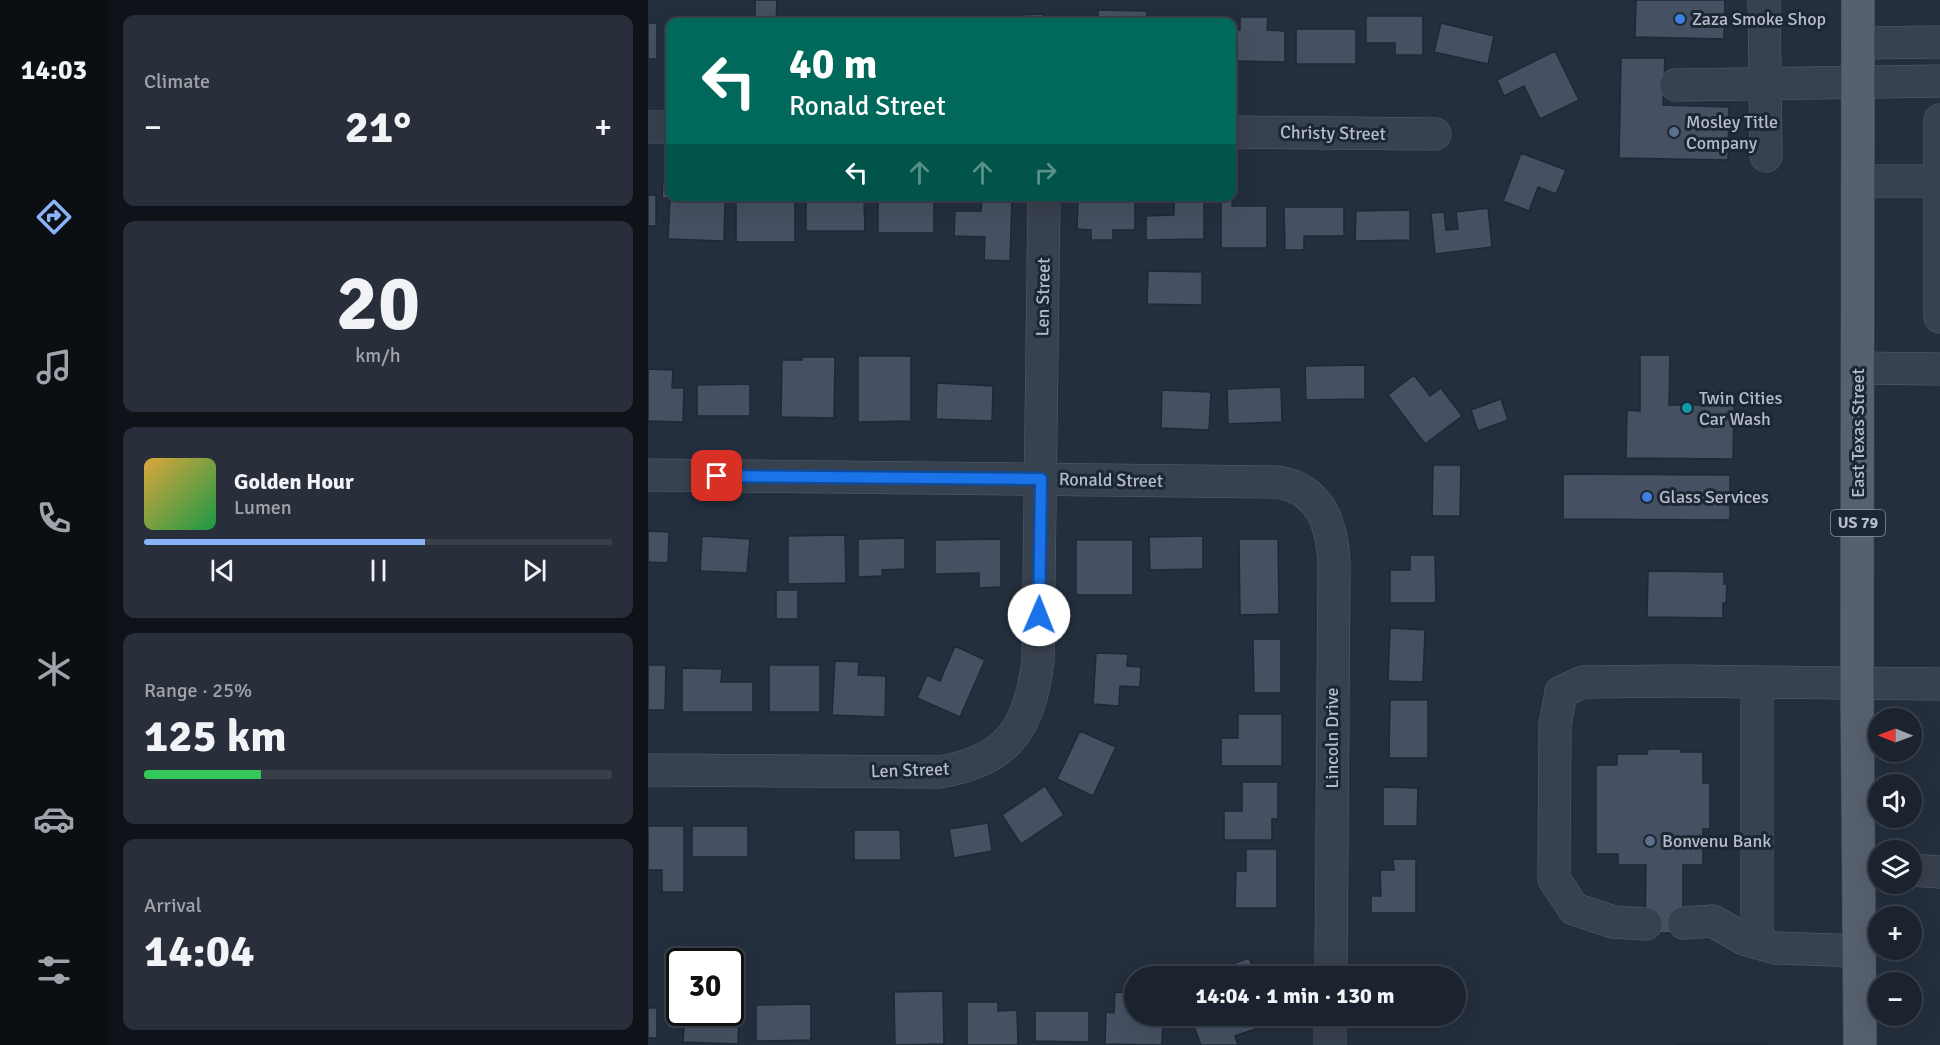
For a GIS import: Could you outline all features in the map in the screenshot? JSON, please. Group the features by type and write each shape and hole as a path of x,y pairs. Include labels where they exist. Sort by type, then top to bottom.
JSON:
{"main road":[{"name":"East Texas Street","path":"1858,0 1857,683 1868,865 1860,951 1860,1045"}],"street":[{"path":"1764,0 1766,156"},
{"path":"1858,43 1940,42"},
{"path":"1676,85 1940,81"},
{"path":"1940,120 1940,317"},
{"path":"648,127 666,127"},
{"name":"Christy Street","path":"1236,132 1435,134"},
{"path":"1858,181 1940,181"},
{"name":"Len Street","path":"648,770 939,772 974,764 1001,749 1015,734 1025,717 1035,691 1038,660 1044,201"},
{"path":"1858,368 1940,369"},
{"name":"Ronald Street","path":"648,475 1278,482 1298,488 1316,503"},
{"name":"Lincoln Drive","path":"1316,503 1329,527 1334,564 1331,966"},
{"path":"1646,924 1613,922 1574,909 1554,879 1555,725 1561,692 1583,682 1940,684"},
{"path":"1757,682 1757,943"},
{"path":"1922,871 1940,872"},
{"path":"1683,923 1713,921 1744,939 1776,948 1860,951"},
{"path":"1330,1026 1330,1045"}],"building":[{"path":"755,0 777,0 776,18 755,18"},
{"name":"Zaza Smoke Shop","path":"1636,0 1725,0 1724,39 1635,37"},
{"path":"1098,10 1147,11 1147,18 1098,18"},
{"path":"1043,14 1043,18 1020,18 1020,15"},
{"path":"808,15 866,15 866,18 808,18"},
{"path":"1159,15 1190,15 1190,18 1159,18"},
{"path":"1366,16 1423,16 1423,55 1395,55 1395,43 1366,43"},
{"path":"1240,17 1268,17 1267,30 1285,31 1285,62 1236,61 1236,30 1240,30"},
{"path":"648,23 657,23 657,59 648,59"},
{"path":"1441,23 1494,36 1488,64 1434,52"},
{"path":"1296,29 1356,29 1356,64 1296,64"},
{"path":"1555,51 1579,100 1540,119 1524,86 1504,96 1497,80"},
{"name":"Mosley Title Company","path":"1621,58 1665,58 1663,105 1729,107 1728,160 1619,158"},
{"path":"1521,153 1566,170 1556,194 1538,187 1529,211 1503,201"},
{"path":"663,179 666,179 666,198 662,198"},
{"path":"648,195 656,195 656,226 648,226"},
{"path":"670,201 725,201 724,241 668,239"},
{"path":"736,201 795,201 795,242 736,242"},
{"path":"806,201 864,201 865,231 806,231"},
{"path":"878,201 934,201 934,233 878,233"},
{"path":"982,201 1012,201 1010,261 984,260 985,237 954,236 955,211 981,211"},
{"path":"1078,201 1135,201 1135,230 1113,230 1113,240 1091,240 1091,230 1077,229"},
{"path":"1204,201 1204,239 1146,240 1146,216 1174,215 1174,202"},
{"path":"1221,201 1232,201 1232,206 1267,206 1267,248 1221,248"},
{"path":"1284,207 1344,207 1344,236 1304,236 1304,250 1285,250"},
{"path":"1488,208 1492,247 1435,254 1431,213 1444,212 1446,230 1458,229 1456,212"},
{"path":"1410,210 1410,240 1355,241 1356,211"},
{"path":"1148,271 1202,272 1202,305 1147,304"},
{"name":"Twin Cities Car Wash","path":"1640,355 1670,355 1669,405 1734,405 1733,459 1626,458 1627,410 1640,411"},
{"path":"858,356 911,356 911,421 858,422"},
{"path":"802,357 835,357 834,418 781,417 782,360 802,360"},
{"path":"1365,365 1365,399 1306,400 1305,366"},
{"path":"648,369 673,370 672,388 684,388 683,422 648,421"},
{"path":"1414,375 1430,396 1441,388 1462,416 1425,444 1388,395"},
{"path":"937,383 993,386 992,421 936,419"},
{"path":"750,384 750,416 697,416 697,385"},
{"path":"1281,387 1282,422 1228,424 1227,389"},
{"path":"1162,390 1211,392 1209,430 1161,428"},
{"path":"1501,399 1508,420 1478,431 1471,410"},
{"path":"1433,465 1461,465 1460,516 1432,516"},
{"name":"Glass Services","path":"1563,474 1730,475 1730,520 1563,519"},
{"path":"648,531 669,532 668,563 648,562"},
{"path":"845,535 846,583 788,584 788,536"},
{"path":"702,536 750,539 747,573 700,571"},
{"path":"1203,536 1203,569 1150,570 1149,537"},
{"path":"905,538 905,569 882,570 882,576 858,577 858,539"},
{"path":"1001,539 1001,587 979,588 979,573 935,574 935,540"},
{"path":"1239,539 1278,539 1279,614 1240,615"},
{"path":"1076,540 1133,540 1133,595 1076,595"},
{"path":"1410,555 1435,555 1436,603 1390,603 1390,570 1410,570"},
{"path":"1648,571 1724,572 1724,584 1727,584 1723,618 1647,617"},
{"path":"776,590 798,590 798,619 776,619"},
{"path":"1390,628 1425,630 1423,682 1388,681"},
{"path":"1253,639 1281,639 1281,693 1254,693"},
{"path":"955,646 985,660 960,717 917,698 927,675 940,681"},
{"path":"1096,653 1128,654 1127,666 1141,667 1140,687 1120,686 1119,706 1093,704"},
{"path":"835,661 859,662 858,675 886,676 885,717 832,715"},
{"path":"648,665 666,665 665,710 648,710"},
{"path":"769,665 820,665 820,712 769,712"},
{"path":"682,668 722,669 721,682 753,682 753,712 682,712"},
{"path":"1390,700 1428,700 1428,758 1389,758"},
{"path":"1238,714 1282,714 1282,766 1221,766 1221,738 1238,738"},
{"path":"1080,731 1116,747 1093,796 1057,779"},
{"name":"Bonvenu Bank","path":"1648,749 1703,752 1703,783 1710,783 1710,829 1703,829 1703,865 1683,865 1683,933 1645,933 1646,865 1618,865 1618,854 1596,854 1596,765 1617,765 1617,754 1647,754"},
{"path":"1242,782 1278,782 1278,819 1272,819 1272,840 1224,840 1224,811 1242,811"},
{"path":"1045,786 1064,815 1021,844 1002,815"},
{"path":"1383,787 1418,788 1417,826 1383,826"},
{"path":"988,823 992,851 954,858 949,829"},
{"path":"648,826 684,826 684,892 662,892 662,870 648,870"},
{"path":"692,826 748,826 748,857 692,857"},
{"path":"854,830 900,830 901,860 854,860"},
{"path":"1246,849 1277,849 1277,908 1235,908 1236,871 1246,871"},
{"path":"1393,859 1416,859 1416,913 1371,913 1371,896 1381,896 1380,870 1394,870"},
{"path":"1249,958 1252,966 1227,966"},
{"path":"943,991 944,1044 895,1045 894,992"},
{"path":"1115,992 1124,992 1124,1026 1163,1026 1162,1045 1105,1044 1106,1012 1114,1013"},
{"path":"967,1002 998,1002 998,1011 1017,1010 1018,1045 967,1045"},
{"path":"811,1004 811,1040 756,1041 756,1005"},
{"path":"648,1008 657,1008 657,1038 648,1038"},
{"path":"1035,1011 1089,1011 1089,1042 1035,1041"},
{"path":"684,1026 739,1026 738,1044 683,1042"},
{"path":"1194,1026 1264,1026 1235,1036 1238,1045 1201,1045"},
{"path":"1766,1044 1766,1045 1678,1045"}],"place":[{"name":"Zaza Smoke Shop","path":"1680,19"},
{"name":"Mosley Title Company","path":"1674,132"},
{"name":"Twin Cities Car Wash","path":"1687,408"},
{"name":"Glass Services","path":"1647,497"},
{"name":"Bonvenu Bank","path":"1650,841"}],"route":[{"path":"717,476 1041,479 1039,615"}]}
